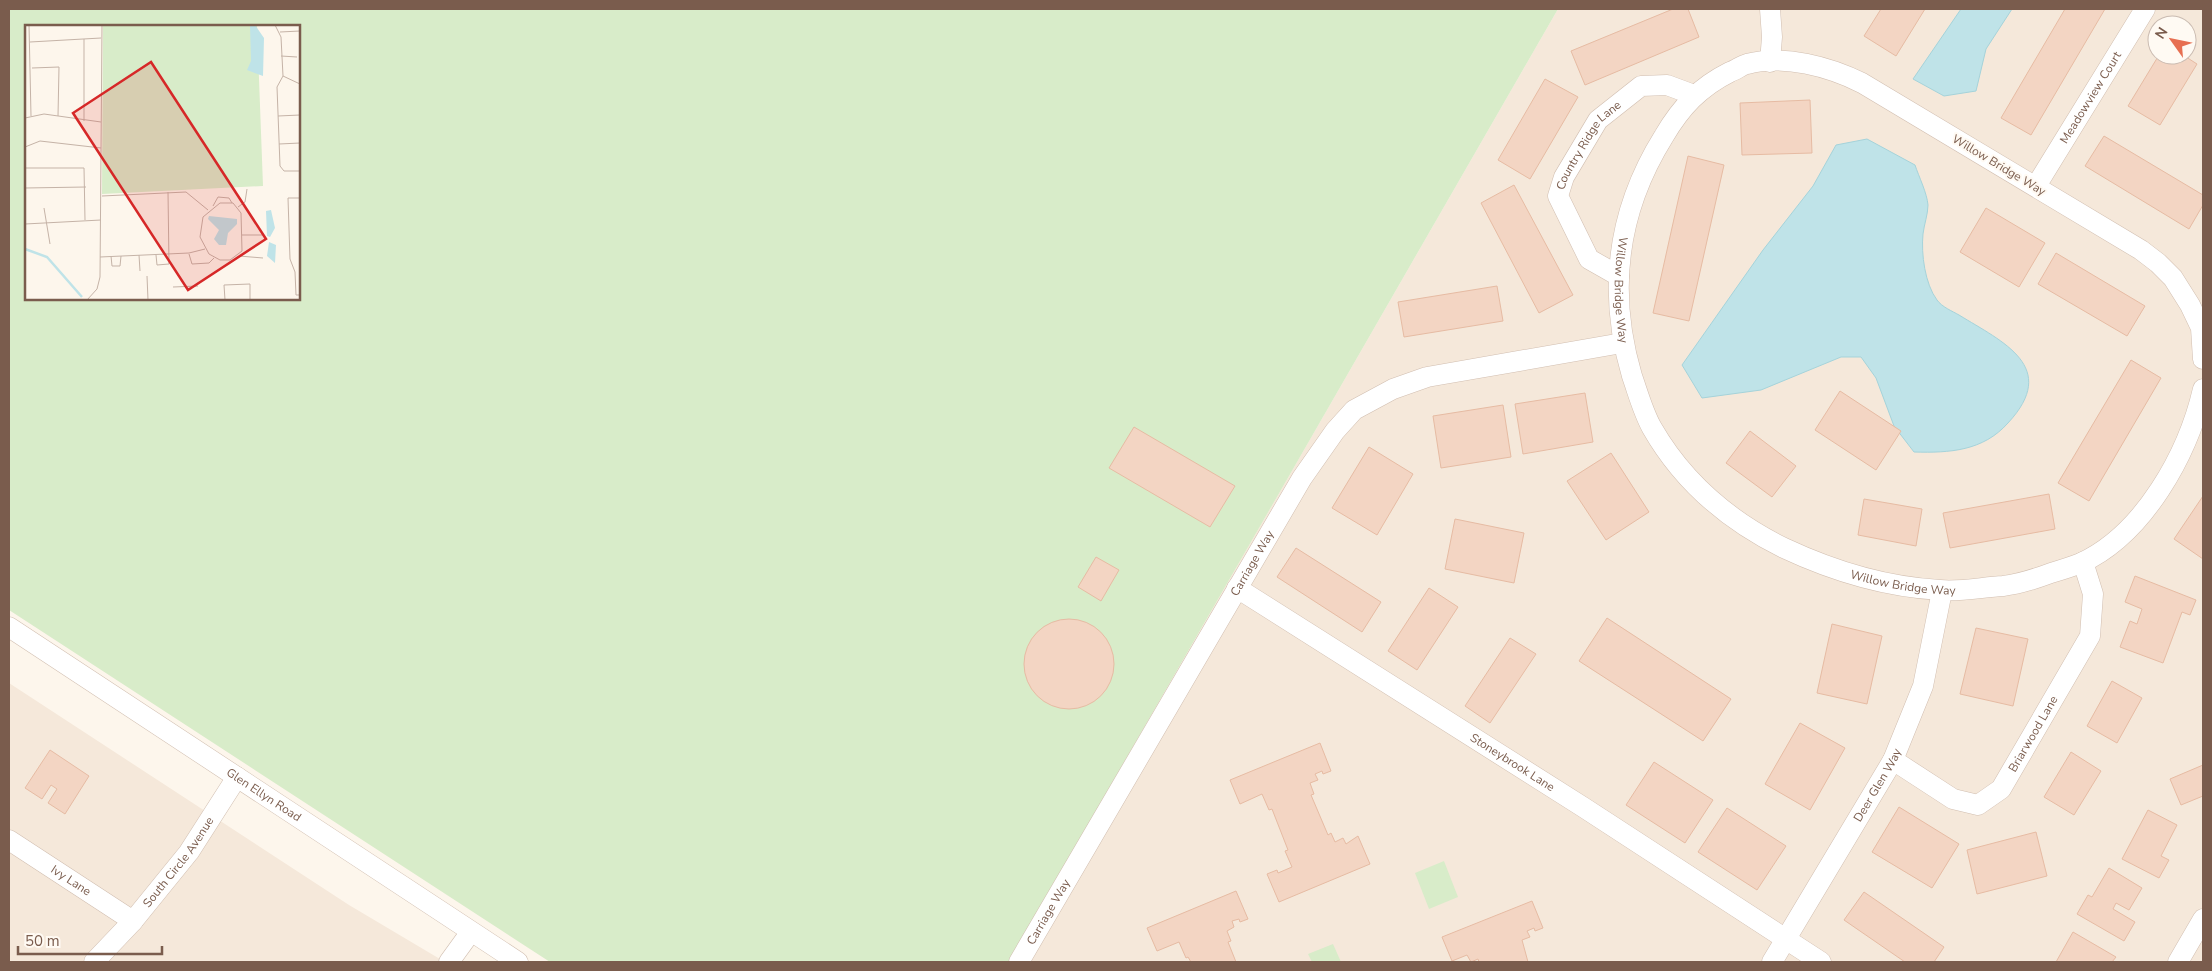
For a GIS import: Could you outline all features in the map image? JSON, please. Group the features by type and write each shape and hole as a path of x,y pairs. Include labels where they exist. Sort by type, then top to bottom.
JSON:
{"street":[{"path":"1770,9 1772,37 1770,62"},
{"name":"Meadowview Court","path":"2036,186 2145,9"},
{"name":"Willow Bridge Way","path":"2203,359 2202,328 2190,304 2173,278 2141,250 1862,83 1838,71 1801,62 1747,64 1719,78 1694,95 1679,111 1649,159 1631,204 1620,250 1618,296 1622,343 1641,404 1651,428 1680,470 1712,503 1758,535 1815,563 1869,579 1942,590 2019,584 2083,562 2133,524 2165,482 2189,436 2203,389"},
{"name":"Country Ridge Lane","path":"1619,276 1590,259 1558,196 1564,177 1598,120 1641,86 1667,85 1694,95"},
{"name":"Carriage Way","path":"1019,962 1318,453 1354,410 1393,389 1427,377 1622,343"},
{"name":"Briarwood Lane","path":"1893,760 1953,799 1978,805 2001,789 2090,636 2093,594 2083,562"},
{"name":"Stoneybrook Lane","path":"1237,588 1583,807 1821,962"},
{"name":"Deer Glen Way","path":"1772,962 1893,760 1923,686 1942,590"},
{"name":"Glen Ellyn Road","path":"9,627 470,933 518,962"},
{"name":"South Circle Avenue","path":"94,962 134,921 189,852 237,778"},
{"name":"Ivy Lane","path":"9,840 134,921"},
{"path":"2178,962 2203,919"},
{"path":"449,962 470,933"}],"shaded area":[{"path":"1558,9 2203,9 2203,962 1009,962"},
{"path":"9,683 349,905 445,962 9,962"}],"green space":[{"path":"9,9 1558,9 1009,962 550,962 9,610"},
{"path":"1444,861 1458,897 1429,909 1415,873"},
{"path":"1333,944 1341,962 1312,962 1308,954"}],"water":[{"path":"1961,9 2012,9 1986,49 1976,91 1944,96 1913,79"},
{"path":"1867,139 1915,165 1925,190 1928,205 1924,231 1923,259 1929,286 1937,300 1944,307 1993,335 2008,346 2020,358 2027,371 2028,386 2023,403 2008,423 1998,432 1977,445 1953,451 1914,452 1894,426 1876,378 1861,357 1841,357 1761,390 1702,398 1682,365 1763,250 1813,186 1836,145"}],"building":[{"path":"1673,9 1688,9 1699,37 1585,85 1571,51"},
{"path":"1881,9 1925,9 1896,56 1864,36"},
{"path":"2065,9 2105,9 2031,135 2001,118"},
{"path":"2153,65 2196,65 2160,125 2128,106"},
{"path":"1545,79 1578,97 1530,179 1498,160"},
{"path":"1810,100 1812,153 1742,155 1740,103"},
{"path":"2104,136 2203,195 2203,205 2189,229 2085,166"},
{"path":"1688,156 1724,165 1689,321 1653,313"},
{"path":"1514,185 1573,295 1539,313 1481,203"},
{"path":"1986,208 2045,243 2019,287 1960,252"},
{"path":"2056,253 2145,306 2127,336 2038,284"},
{"path":"1497,286 1503,321 1404,337 1398,302"},
{"path":"2131,360 2161,378 2089,501 2058,483"},
{"path":"1840,391 1901,431 1876,470 1815,430"},
{"path":"1585,393 1593,442 1523,454 1515,404"},
{"path":"1503,405 1511,457 1441,468 1433,416"},
{"path":"1134,427 1235,486 1210,527 1109,468"},
{"path":"1750,431 1796,466 1772,497 1726,463"},
{"path":"1369,447 1413,474 1377,535 1332,508"},
{"path":"1611,453 1649,512 1606,540 1567,481"},
{"path":"2049,494 2055,529 1950,548 1943,513"},
{"path":"2203,496 2203,559 2174,539"},
{"path":"1864,499 1922,509 1916,546 1858,535"},
{"path":"1455,519 1524,533 1514,583 1445,569"},
{"path":"1296,548 1381,602 1362,632 1277,577"},
{"path":"1096,557 1119,570 1101,601 1078,587"},
{"path":"2135,576 2196,600 2190,615 2182,612 2163,663 2120,647 2130,621 2137,624 2142,609 2125,602"},
{"path":"1429,588 1458,607 1417,670 1388,651"},
{"path":"1607,618 1731,699 1703,741 1579,661"},
{"path":"1069,619 1086,623 1101,632 1110,647 1114,664 1110,681 1101,696 1086,705 1069,709 1052,705 1037,696 1028,681 1024,664 1028,647 1037,632 1052,623"},
{"path":"1832,624 1882,636 1867,704 1817,693"},
{"path":"1976,628 2028,639 2013,706 1960,694"},
{"path":"1510,638 1536,654 1490,723 1465,706"},
{"path":"2112,681 2142,698 2117,743 2087,726"},
{"path":"1800,723 1845,748 1810,810 1765,784"},
{"path":"1320,743 1331,771 1323,774 1322,771 1315,774 1318,780 1310,783 1314,794 1311,795 1328,835 1331,833 1335,842 1343,838 1346,844 1358,836 1370,864 1279,902 1267,874 1277,870 1278,873 1292,867 1285,851 1288,850 1272,809 1269,810 1262,794 1240,804 1230,780"},
{"path":"50,750 89,776 65,814 48,803 57,789 51,785 42,799 25,788"},
{"path":"2071,752 2101,771 2074,815 2044,797"},
{"path":"1654,762 1713,800 1685,843 1626,805"},
{"path":"2203,765 2203,796 2181,805 2170,779"},
{"path":"1899,807 1959,844 1932,888 1872,852"},
{"path":"1727,808 1786,846 1757,890 1698,852"},
{"path":"2148,810 2177,825 2161,856 2169,860 2159,878 2122,859"},
{"path":"2036,832 2047,876 1977,894 1967,850"},
{"path":"2109,868 2142,888 2129,910 2116,903 2113,909 2135,922 2124,941 2077,914 2088,895 2092,897"},
{"path":"1236,891 1248,919 1240,922 1239,919 1232,921 1234,927 1227,931 1231,941 1228,942 1236,962 1191,962 1188,957 1186,958 1179,942 1157,951 1147,928"},
{"path":"1864,892 1944,947 1934,962 1905,962 1844,920"},
{"path":"1532,901 1543,928 1535,931 1534,928 1527,931 1530,937 1522,940 1528,962 1479,962 1478,959 1471,962 1467,955 1452,961 1442,937"},
{"path":"2073,932 2116,957 2112,962 2056,962"}]}
